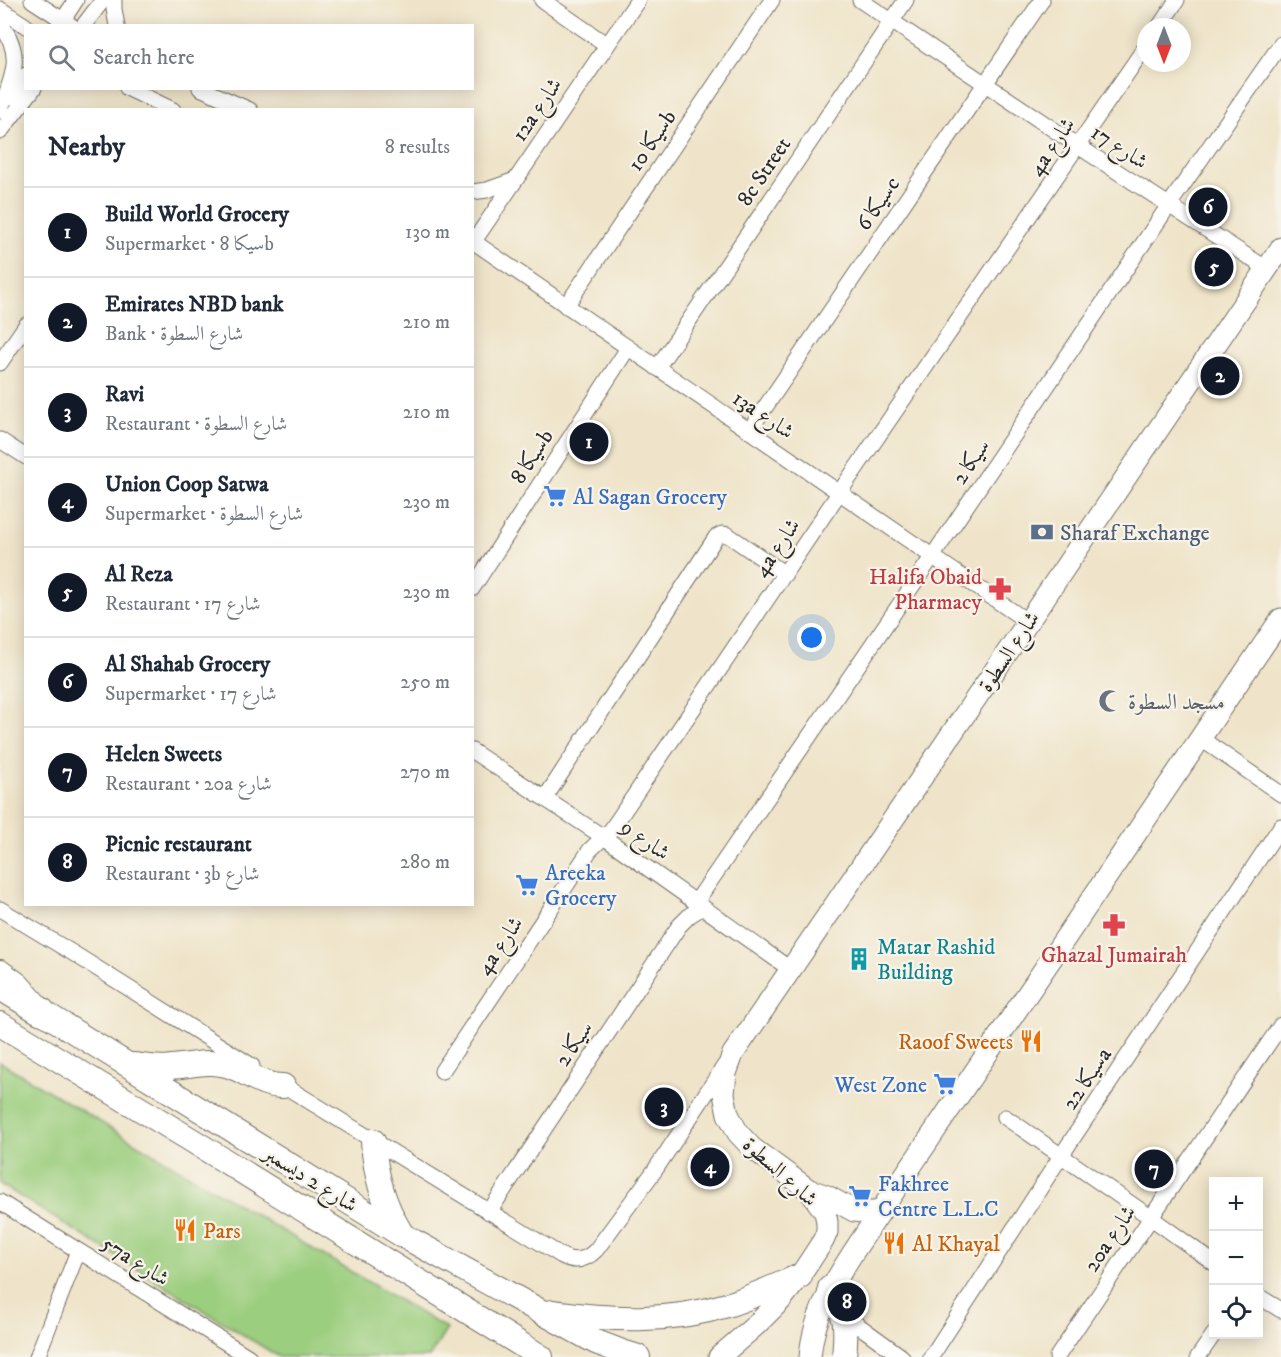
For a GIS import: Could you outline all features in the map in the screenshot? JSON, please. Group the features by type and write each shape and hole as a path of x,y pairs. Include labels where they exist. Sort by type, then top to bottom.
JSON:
{"highway":[{"path":"0,986 41,1011"}],"main road":[{"name":"شارع السطوة","path":"719,1357 756,1326 781,1300 800,1276 827,1232 825,1212 809,1190 752,1148 738,1132 728,1114 724,1094 726,1073 733,1054 1281,248"},
{"path":"810,1357 817,1318 830,1288 1281,619"},
{"name":"شارع 2 ديسمبر","path":"0,972 18,985 41,1011 402,1235 596,1342 638,1357"},
{"name":"شارع 2 ديسمبر","path":"0,1024 541,1357"},
{"path":"123,1061 158,1068 205,1062 216,1063 238,1070 265,1083 282,1086"},
{"path":"373,1141 380,1190 393,1221 402,1235"},
{"path":"809,1190 827,1196 854,1211 880,1212"},
{"path":"540,1311 603,1318 652,1318 725,1305 800,1276"},
{"path":"830,1288 844,1315 847,1330 844,1357"},
{"path":"492,1328 520,1357"}],"street":[{"path":"32,0 64,24 76,0"},
{"path":"85,24 103,0"},
{"path":"114,0 117,24"},
{"path":"542,0 607,45"},
{"name":"12a شارع","path":"474,242 638,0"},
{"name":"سيكا 10b","path":"566,306 772,0"},
{"name":"شارع 17","path":"860,0 1267,269"},
{"name":"8c Street","path":"657,368 906,0"},
{"name":"سيكا 6c","path":"749,431 1042,0"},
{"path":"1165,18 1177,0"},
{"path":"0,9 24,25"},
{"path":"0,23 7,32 14,49 15,65 0,111"},
{"name":"سيكا 2","path":"489,1212 679,926 700,904 1169,205 1281,44"},
{"name":"4a شارع","path":"442,1071 590,850 605,838 1137,59"},
{"path":"0,111 24,78"},
{"path":"0,132 32,90"},
{"path":"129,90 145,103 165,108"},
{"path":"205,90 246,108"},
{"path":"474,192 487,190 515,180"},
{"name":"13a شارع","path":"474,244 1028,622"},
{"path":"0,363 24,328"},
{"name":"سيكا 8b","path":"474,586 628,348"},
{"path":"0,440 24,456"},
{"path":"545,798 716,537 722,534 728,535 785,573"},
{"path":"1200,738 1281,794"},
{"name":"شارع 9","path":"474,752 605,838 790,969"},
{"name":"سيكا 22a","path":"931,1357 1061,1156 1281,826"},
{"path":"0,909 282,1086 489,1212"},
{"name":"20a شارع","path":"1056,1357 1281,1025"},
{"name":"شارع السطوة","path":"489,1212 562,1256 575,1260 590,1256 654,1170 733,1054"},
{"path":"1005,1117 1209,1259"},
{"name":"57a شارع","path":"0,1202 242,1355"},
{"path":"37,1357 78,1251"},
{"path":"1263,1299 1280,1308"},
{"path":"844,1315 902,1357"},
{"path":"1198,1357 1211,1339"}],"green space":[{"path":"0,1062 447,1329 429,1357 279,1357 0,1184"}],"place":[{"name":"Al Shahab Grocery","path":"1208,207"},
{"name":"Al Reza","path":"1214,267"},
{"name":"Emirates NBD bank","path":"1220,376"},
{"name":"Build World Grocery","path":"589,442"},
{"name":"Al Sagan Grocery","path":"555,496"},
{"name":"Sharaf Exchange","path":"1042,532"},
{"name":"Halifa Obaid Pharmacy","path":"1000,589"},
{"name":"مسجد السطوة","path":"1110,701"},
{"name":"Areeka Grocery","path":"527,885"},
{"name":"Ghazal Jumairah","path":"1114,925"},
{"name":"Matar Rashid Building","path":"859,959"},
{"name":"Raoof Sweets","path":"1031,1041"},
{"name":"West Zone","path":"945,1084"},
{"name":"Ravi","path":"664,1107"},
{"name":"Union Coop Satwa","path":"710,1167"},
{"name":"Helen Sweets","path":"1154,1169"},
{"name":"Fakhree Centre L.L.C","path":"860,1196"},
{"name":"Pars","path":"185,1230"},
{"name":"Al Khayal","path":"894,1243"},
{"name":"Picnic restaurant","path":"847,1302"}]}
